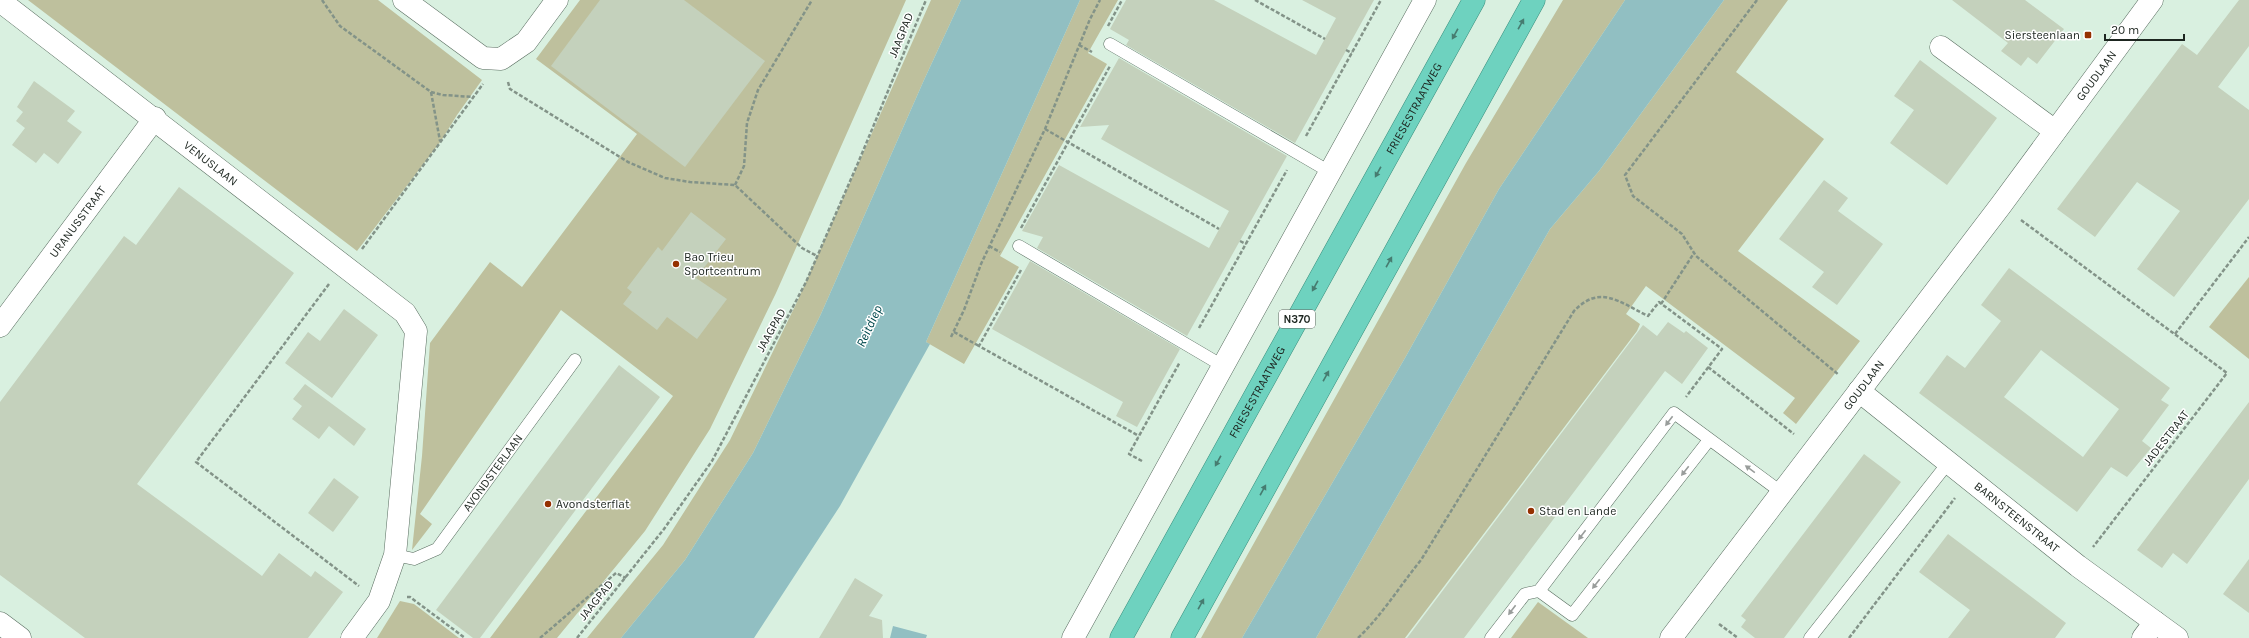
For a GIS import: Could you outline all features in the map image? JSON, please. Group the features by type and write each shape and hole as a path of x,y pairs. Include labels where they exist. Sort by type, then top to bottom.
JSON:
{"highway":[{"name":"FRIESESTRAATWEG","path":"1121,638 1474,0"},
{"path":"1182,638 1534,0"}],"street":[{"path":"404,0 483,58 501,59 526,42 557,0"},
{"path":"1073,638 1425,0"},
{"name":"GOUDLAAN","path":"1671,638 1781,492 2001,206 2152,0"},
{"name":"VENUSLAAN","path":"0,1 155,118 405,313 416,331 395,555"},
{"path":"1941,47 2055,131"},
{"name":"URANUSSTRAAT","path":"0,326 155,118"},
{"name":"BARNSTEENSTRAAT","path":"1859,391 2078,566 2149,630 2177,638"},
{"path":"352,638 379,601 395,555"},
{"path":"0,623 20,638"}],"lane":[{"path":"1110,44 1330,172"},
{"path":"1018,240 1223,366"},
{"name":"AVONDSTERLAAN","path":"395,555 414,559 438,549 575,360"},
{"path":"1491,638 1525,594 1539,591 1674,414 1781,492"},
{"path":"1539,591 1572,616 1709,440"},
{"path":"1810,638 1948,463"}],"path":[{"path":"322,0 340,26 431,92 443,95 474,97"},
{"path":"735,185 744,166 747,123 754,101 812,0"},
{"name":"JAAGPAD","path":"577,638 626,578 712,461 794,308 858,163 926,0"},
{"path":"951,337 989,246 1044,129 1079,45 1100,0"},
{"path":"1104,32 1122,0"},
{"path":"1255,0 1325,39"},
{"path":"1163,473 1129,454 1381,0"},
{"path":"1757,0 1625,175 1633,196 1682,234 1694,253 1839,375"},
{"path":"1079,45 1099,56"},
{"path":"1093,52 1095,48"},
{"path":"1346,50 1352,53"},
{"path":"465,638 410,597 379,601 196,462 343,264 360,252 501,59"},
{"path":"501,59 510,89 628,162 666,178 690,182 735,185 802,248 817,256"},
{"path":"1018,240 1067,144 1111,63"},
{"path":"431,92 435,122 441,141"},
{"path":"1044,129 1064,140 1067,144 1219,230"},
{"name":"JADESTRAAT","path":"2001,206 2227,372 2078,566"},
{"path":"2175,334 2249,237"},
{"path":"1240,241 1246,244"},
{"path":"989,246 1005,255"},
{"path":"1661,304 1694,253"},
{"path":"979,346 1023,265"},
{"path":"1358,638 1379,617 1400,586 1421,560 1574,311 1582,302 1593,296 1607,297 1648,316 1659,302 1722,349 1674,414"},
{"path":"954,332 1139,436"},
{"path":"1708,368 1794,434"},
{"path":"1849,638 1955,498"},
{"path":"540,638 616,572 626,578"},
{"path":"1719,624 1738,638"}],"green space":[{"path":"28,0 378,0 482,80 457,115 441,141 357,251"},
{"path":"580,0 906,0 776,293 710,429 645,531 557,638 490,638 673,396 561,310 420,514 432,524 412,550 422,456 430,343 490,262 522,287 637,134 536,59"},
{"path":"931,0 961,0 924,80 821,314 753,453 685,560 621,638 587,638 663,545 730,440 797,302"},
{"path":"1080,0 1118,0 1088,53 1107,64 1000,256 1019,267 964,364 926,342"},
{"path":"1563,0 1625,0 1499,189 1405,358 1242,638 1201,638 1466,163"},
{"path":"1724,0 1788,0 1736,72 1824,139 1738,251 1860,341 1796,424 1783,413 1795,398 1646,286 1626,314 1640,324 1637,331 1405,638 1316,638 1550,229 1599,171"},
{"path":"2249,277 2249,359 2209,327"},
{"path":"400,601 414,604 459,638 377,638"},
{"path":"1538,602 1588,638 1511,638"}],"water":[{"name":"Reitdiep","path":"961,0 1080,0 926,342 930,344 840,506 754,638 621,638 685,560 753,453 821,314 924,80"},
{"path":"1625,0 1724,0 1599,171 1550,229 1316,638 1242,638 1405,358 1499,189"},
{"path":"893,626 927,635 926,638 890,638"}],"building":[{"path":"600,0 684,0 765,61 685,167 551,66"},
{"path":"1126,0 1214,0 1316,55 1336,18 1302,0 1374,0 1295,143 1126,45 1129,40 1110,29"},
{"path":"1952,0 2025,0 2064,29 2037,64 2028,57 2021,66 2001,51 2008,43"},
{"path":"2239,0 2249,0 2249,46 2218,87 2249,110 2249,199 2174,297 2137,269 2180,211 2137,182 2095,237 2057,209 2182,44 2197,55"},
{"path":"1119,58 1287,156 1187,336 1037,248 1043,237 1022,231 1059,165 1209,248 1229,211 1101,139 1109,125 1080,127"},
{"path":"1920,60 1997,118 1947,185 1890,143 1914,110 1894,96"},
{"path":"34,81 75,111 67,121 82,132 58,164 44,153 36,163 12,145 25,128 16,121 23,112 17,107"},
{"path":"1824,180 1848,198 1838,211 1883,244 1837,305 1812,287 1824,272 1779,239"},
{"path":"179,187 294,273 137,484 262,576 279,553 311,577 315,571 343,592 308,638 85,638 0,575 0,402 124,236 136,245"},
{"name":"Bao Trieu Sportcentrum","path":"691,212 726,239 696,278 727,299 697,339 667,317 657,330 623,304 632,292 627,288 658,247 662,251"},
{"path":"1030,261 1180,349 1137,427 1116,416 1123,402 992,329"},
{"path":"2009,268 2170,388 2161,400 2169,405 2142,441 2151,448 2127,477 2111,467 2077,512 1919,393 1947,355 1965,368 2001,321 1981,305","holes":["2041,350 2119,409 2083,457 2004,397"]},
{"path":"344,309 378,335 332,398 285,363 308,332 320,341"},
{"name":"Stad en Lande","path":"1668,322 1684,333 1686,331 1708,348 1682,384 1665,371 1464,638 1407,638 1643,325 1657,336"},
{"name":"Avondsterflat","path":"619,365 660,397 480,638 473,638 436,610"},
{"path":"305,384 366,429 354,446 329,426 319,439 292,419 302,406 293,399"},
{"path":"2249,402 2249,479 2187,564 2173,553 2162,568 2137,550"},
{"path":"1864,454 1901,482 1784,638 1755,638 1741,627 1746,620 1741,616"},
{"path":"334,478 359,497 333,532 308,513"},
{"path":"1948,534 2066,623 2055,638 1948,638 1970,610 1919,572"},
{"path":"2249,559 2249,613 2223,594"},
{"path":"855,578 883,595 869,616 882,620 883,638 819,638"}],"place":[{"name":"Siersteenlaan","path":"2088,35"},
{"name":"Bao Trieu Sportcentrum","path":"676,264"},
{"name":"Avondsterflat","path":"548,504"},
{"name":"Stad en Lande","path":"1531,511"}]}
